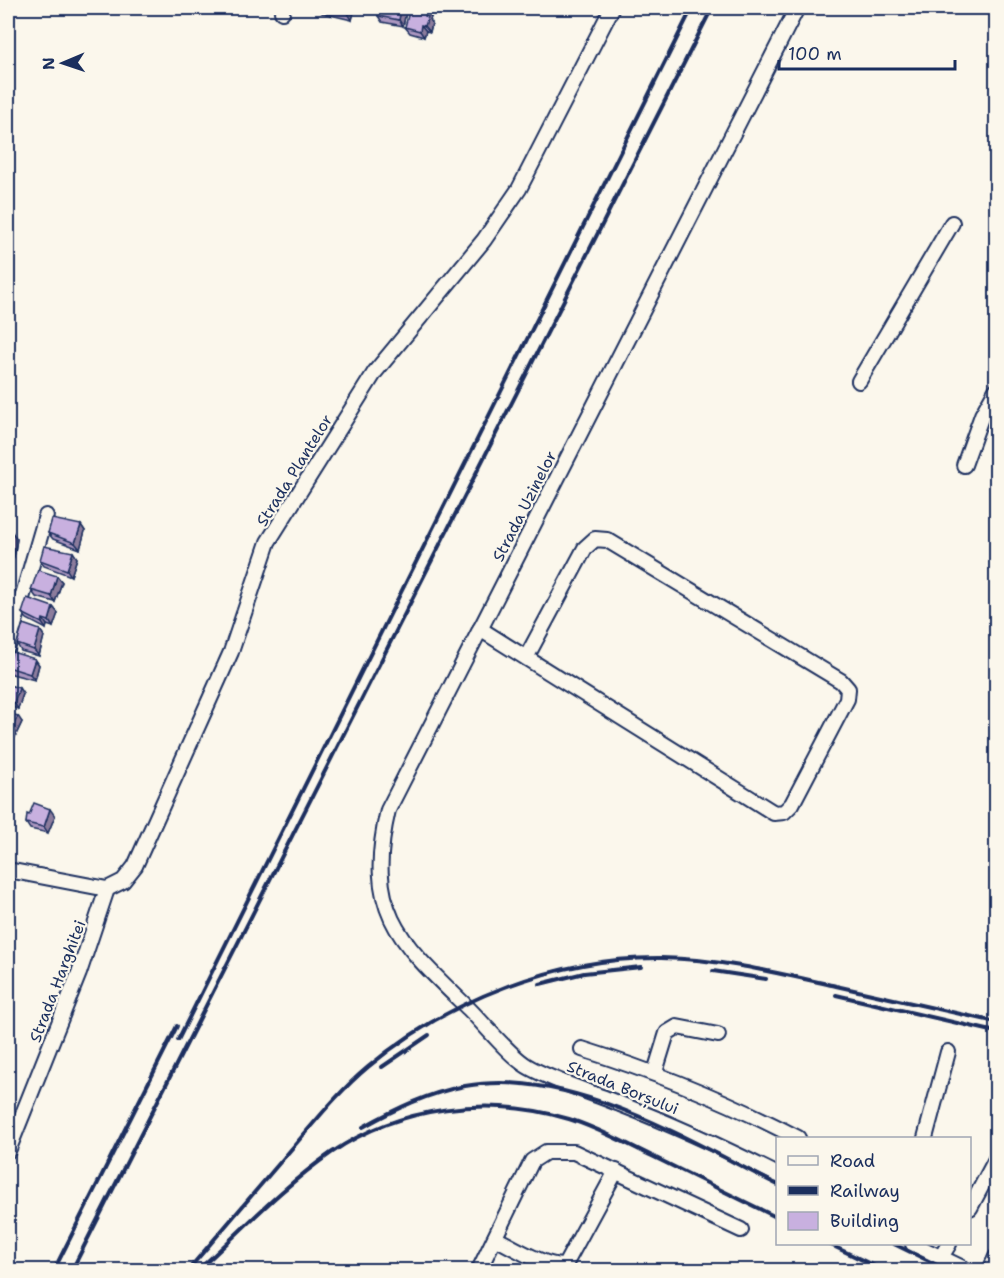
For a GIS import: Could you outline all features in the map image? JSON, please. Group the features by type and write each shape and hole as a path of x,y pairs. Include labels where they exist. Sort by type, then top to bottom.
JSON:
{"street":[{"name":"Strada Plantelor","path":"107,889 123,881 135,866 231,652 268,542 375,372 477,248 519,189 612,8"},
{"name":"Strada Uzinelor","path":"471,1011 410,952 392,923 381,892 379,868 381,839 388,810 797,8"},
{"path":"859,381 952,223"},
{"path":"964,465 982,415 996,390"},
{"path":"8,646 46,516"},
{"path":"480,629 526,658 774,813 784,812 792,804 847,699 848,688 841,681 607,540 596,539 585,548 526,658"},
{"path":"8,870 107,889"},
{"name":"Strada Harghitei","path":"8,1151 79,973 107,889"},
{"name":"Strada Borșului","path":"471,1011 527,1066 693,1133 776,1174"},
{"path":"655,1072 667,1033 671,1029 676,1027 718,1035"},
{"path":"582,1049 655,1072 739,1107 796,1137"},
{"path":"925,1137 948,1052"},
{"path":"479,1270 532,1161 546,1152 574,1152 741,1230"},
{"path":"971,1204 996,1159"},
{"path":"495,1238 548,1264 558,1267 565,1265 616,1171"},
{"path":"916,1245 967,1270"},
{"path":"941,1257 948,1245"},
{"path":"990,1270 996,1257"}],"building":[{"path":"322,8 349,8 348,13"},
{"path":"379,8 401,8 399,20 378,16"},
{"path":"410,8 427,10 425,16 428,17 425,26 421,25 420,31 405,27"},
{"path":"52,519 81,525 75,543 48,533"},
{"path":"8,531 12,532 10,551 8,550"},
{"path":"44,546 73,552 67,570 40,560"},
{"path":"38,570 57,576 51,596 31,590"},
{"path":"27,598 53,607 49,621 43,619 42,623 22,613"},
{"path":"23,624 40,630 34,650 17,644"},
{"path":"12,652 35,659 30,674 8,667"},
{"path":"8,685 19,688 14,703 8,701"},
{"path":"8,713 18,716 8,735"},
{"path":"34,803 50,809 44,827 26,823 27,814 29,815"}],"railway":[{"path":"178,1040 692,8"},
{"path":"72,1270 712,8"},
{"path":"188,1270 326,1108 368,1067 399,1043 468,1003 543,974 582,965 622,960 661,958 706,961 771,972 996,1022"},
{"path":"540,984 584,973 641,967"},
{"path":"713,971 766,979"},
{"path":"836,995 996,1032"},
{"path":"54,1270 177,1026"},
{"path":"382,1067 429,1035"},
{"path":"363,1127 412,1102 465,1086 505,1083 545,1087 586,1097 626,1111 666,1128 776,1184"},
{"path":"198,1270 279,1195 331,1153 386,1124 446,1109 508,1108 569,1119 611,1136 776,1217"},
{"path":"831,1245 883,1270"},
{"path":"896,1245 947,1270"}]}
